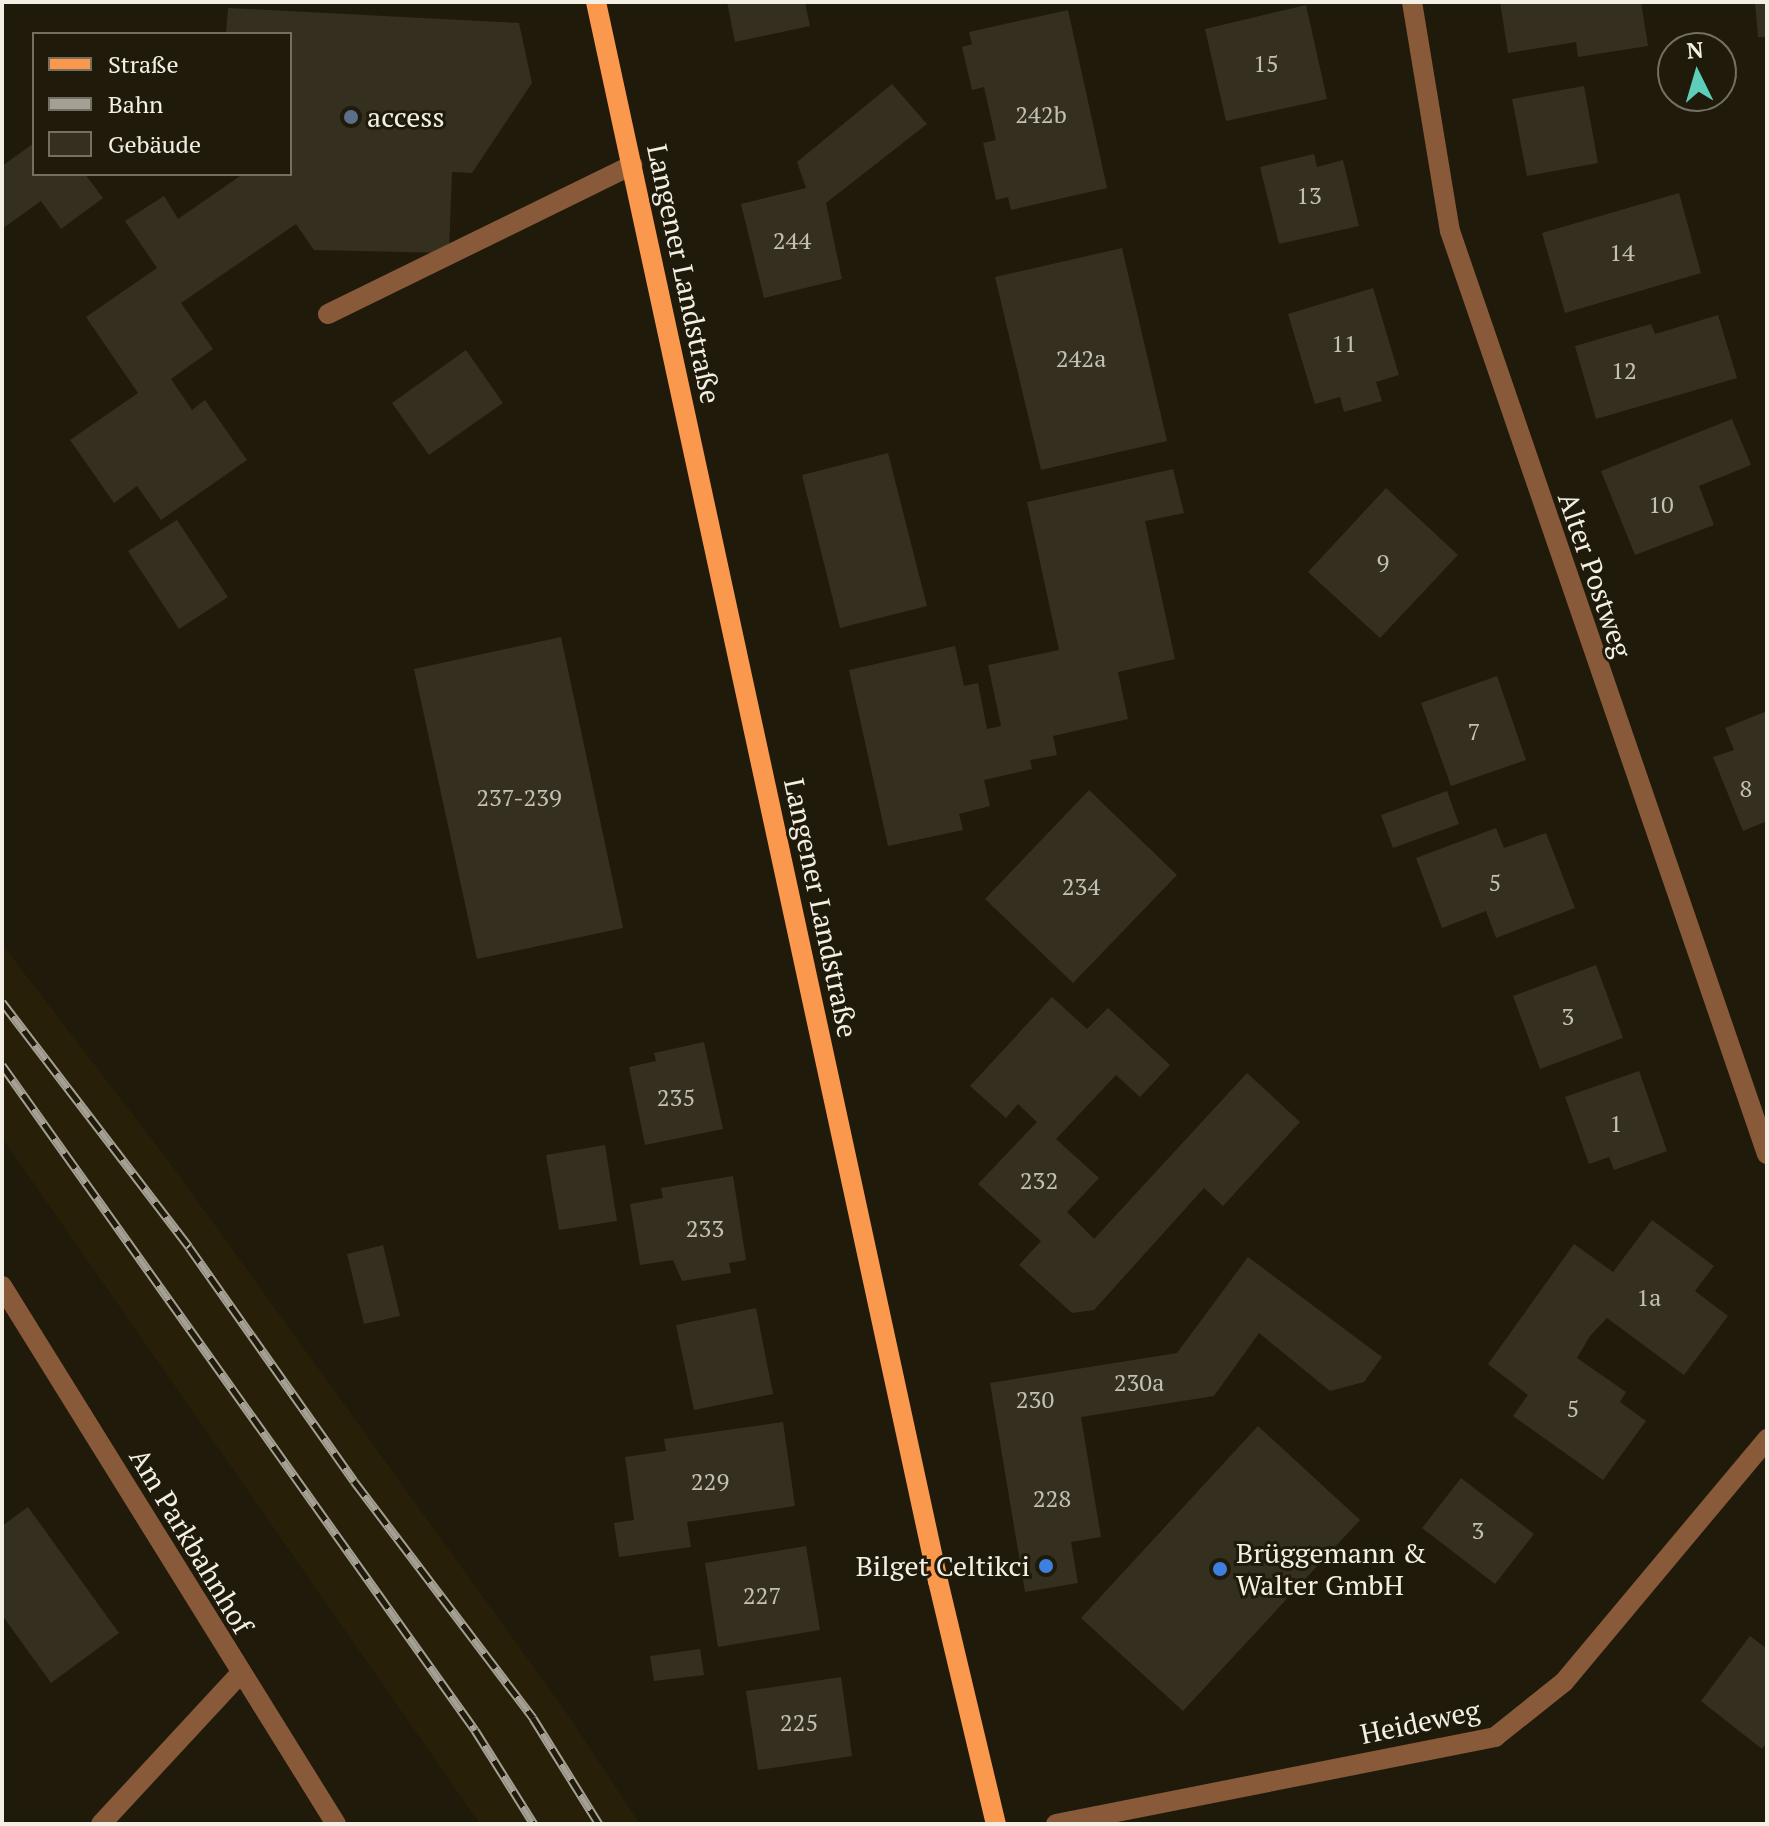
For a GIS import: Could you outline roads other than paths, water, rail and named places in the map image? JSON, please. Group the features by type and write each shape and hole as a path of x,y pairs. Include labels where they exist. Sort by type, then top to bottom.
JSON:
{"main road":[{"name":"Langener Landstraße","path":"596,2 938,1581 996,1824"}],"street":[{"name":"Alter Postweg","path":"1412,2 1450,231 1767,1154"},
{"path":"328,314 632,165"},
{"name":"Am Parkbahnhof","path":"2,1286 240,1674 336,1824"},
{"name":"Heideweg","path":"1056,1824 1495,1737 1564,1682 1767,1439"},
{"path":"101,1824 240,1674"}],"railway":[{"path":"2,1002 189,1247 354,1481 533,1718 599,1824"},
{"path":"2,1065 475,1730 534,1824"}],"place":[{"name":"access","path":"351,117"},
{"name":"Bilget Celtikci","path":"1046,1566"},
{"name":"Brüggemann & Walter GmbH","path":"1220,1569"}]}
